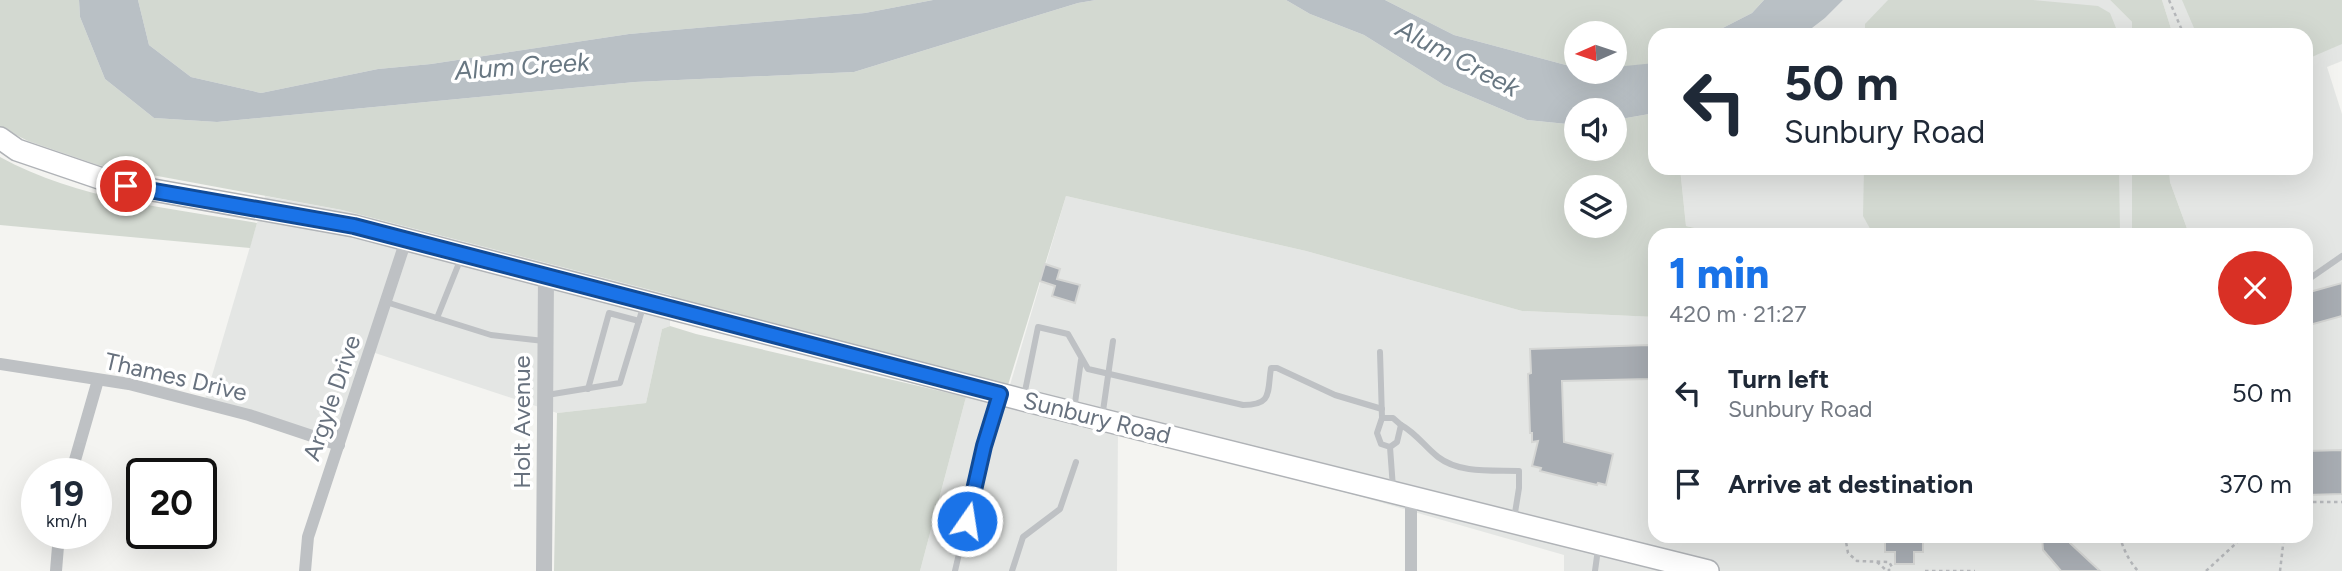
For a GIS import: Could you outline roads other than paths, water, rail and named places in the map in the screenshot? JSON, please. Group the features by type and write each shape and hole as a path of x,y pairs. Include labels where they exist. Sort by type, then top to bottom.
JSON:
{"main road":[{"name":"Sunbury Road","path":"0,138 17,150 114,183 354,226 546,274 642,312 1000,394 1708,571"}],"street":[{"name":"Argyle Drive","path":"305,571 309,537 406,240"},
{"name":"Holt Avenue","path":"544,571 546,274"},
{"name":"Thames Drive","path":"0,364 129,384 249,415 339,445"},
{"path":"76,458 98,380"},
{"path":"1402,496 1411,571"},
{"path":"56,571 58,549"}],"lane":[{"path":"437,318 462,254"},
{"path":"2313,276 2342,256"},
{"path":"386,302 491,335 545,341"},
{"path":"545,396 588,389 620,383 642,312 609,313 588,389"},
{"path":"1023,400 1038,327 1068,334 1088,369 1244,405 1259,405 1267,395 1271,368 1277,368 1335,395 1382,409"},
{"path":"1102,419 1113,341"},
{"path":"1380,352 1382,418 1377,433 1381,444 1390,447"},
{"path":"1073,412 1081,360"},
{"path":"955,571 984,446 1000,394"},
{"path":"1382,418 1393,418 1448,464 1482,470 1519,471 1513,524"},
{"path":"1390,447 1398,442 1401,425"},
{"path":"1390,447 1402,496"},
{"path":"1012,571 1023,537 1060,509 1076,462"},
{"path":"1595,571 1599,544"}],"water":[{"name":"Alum Creek","path":"79,0 138,0 149,45 191,77 261,93 378,69 431,64 629,34 865,13 933,0 1096,0 1078,3 854,72 635,82 217,122 154,118 105,79 80,17"},
{"name":"Alum Creek","path":"1286,0 1385,0 1454,35 1564,65 1564,84 1628,84 1628,66 1648,64 1648,114 1627,118 1627,98 1564,98 1564,124 1527,120 1444,85 1364,35 1310,14"},
{"path":"1764,0 1843,0 1812,28 1723,28 1752,13"}]}
